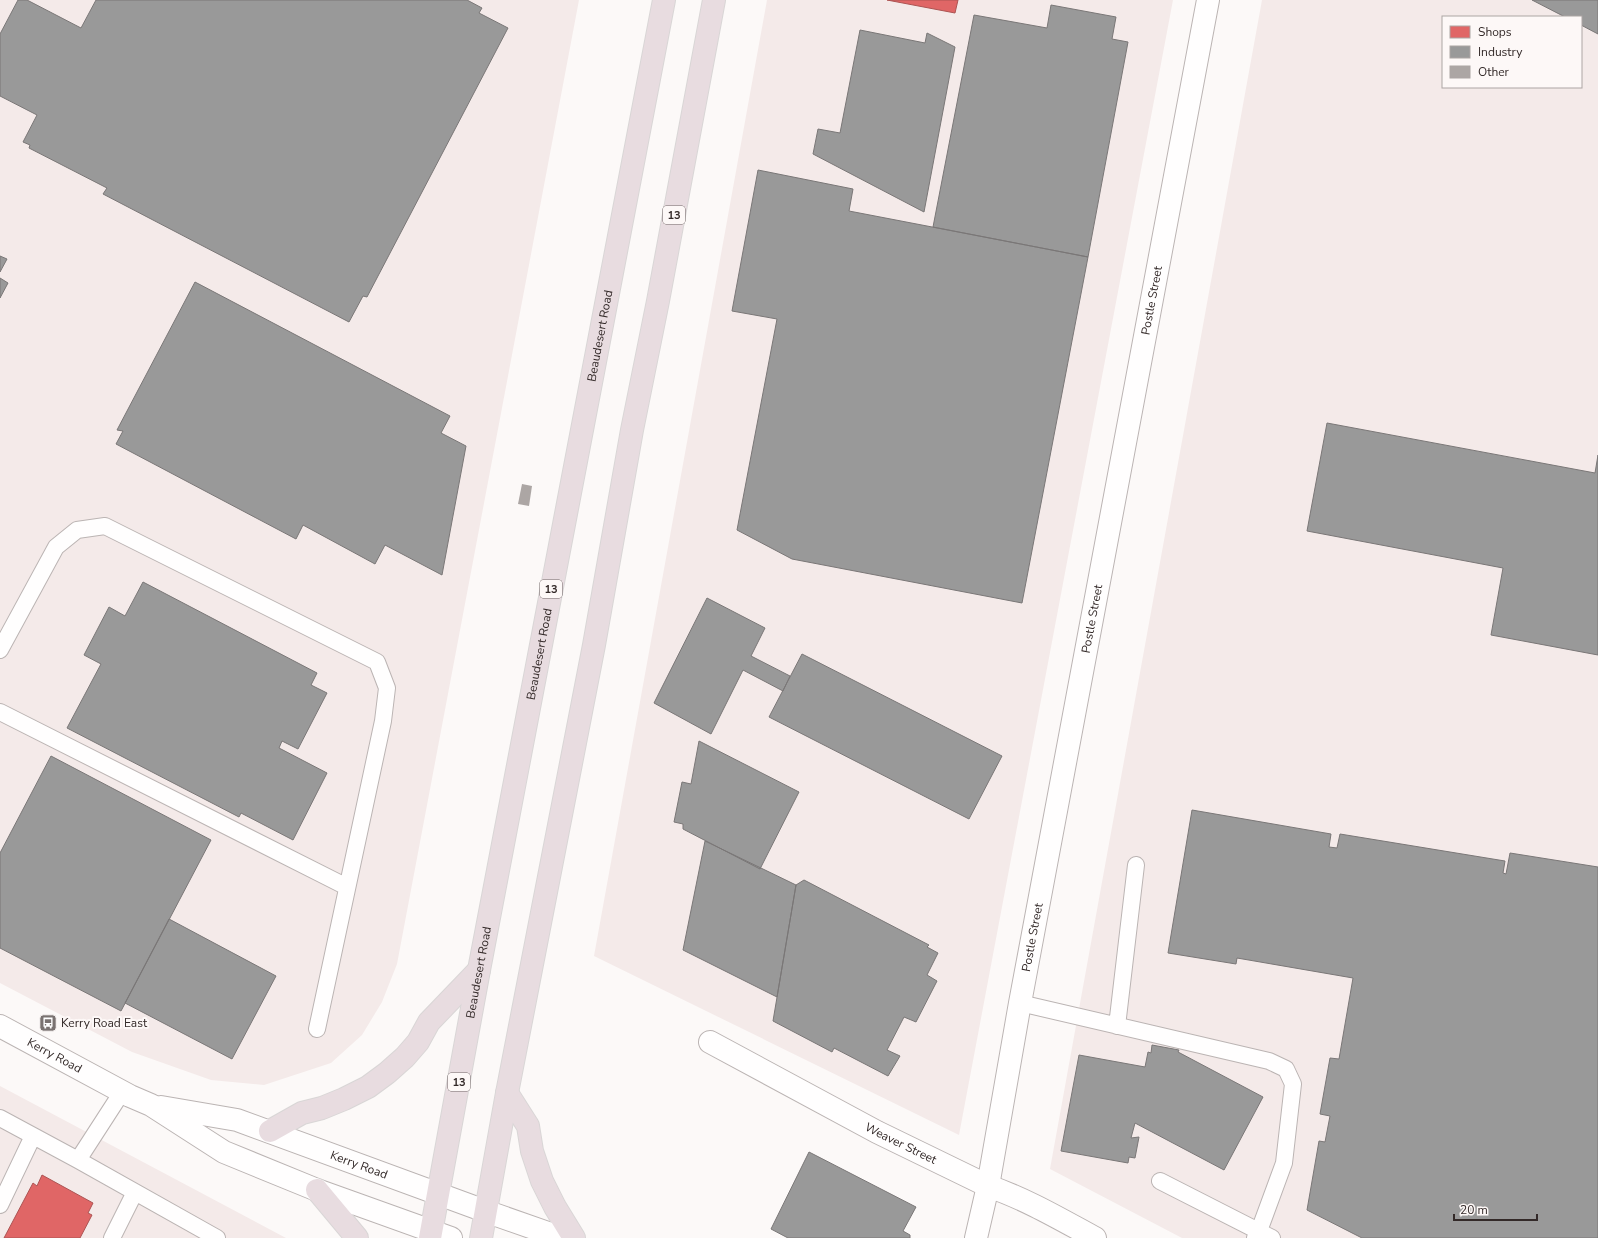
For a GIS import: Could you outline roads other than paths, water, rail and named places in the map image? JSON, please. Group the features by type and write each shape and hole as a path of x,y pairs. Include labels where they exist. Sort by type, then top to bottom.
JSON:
{"highway":[{"name":"Beaudesert Road","path":"438,1236 439,1194 479,970 664,0"},
{"name":"13","path":"481,1238 507,1093 594,645 632,430 661,286 714,0"},
{"path":"270,1131 302,1113 322,1108 344,1099 368,1087 387,1073 418,1042 429,1022 479,970"},
{"path":"507,1093 528,1126 532,1151 542,1181 555,1207 574,1238"},
{"path":"316,1190 357,1238"}],"street":[{"name":"Postle Street","path":"976,1238 988,1186 1020,1003 1208,0"},
{"name":"Kerry Road","path":"0,1026 122,1092 152,1105 224,1152 316,1190 438,1236"},
{"name":"Weaver Street","path":"710,1042 877,1132 988,1186 1005,1192 1038,1208 1095,1238"},
{"name":"Kerry Road","path":"152,1105 237,1120 562,1238"}],"lane":[{"path":"0,650 56,547 77,530 105,526 377,662 387,688 383,721 317,1029"},
{"path":"0,712 347,887"},
{"path":"1116,1026 1136,865"},
{"path":"1020,1003 1269,1061 1286,1069 1293,1084 1284,1163 1262,1236 1160,1181"},
{"path":"78,1160 122,1092"},
{"path":"0,1118 217,1238"},
{"path":"0,1204 33,1136"},
{"path":"112,1238 135,1192"}],"place":[{"name":"Kerry Road East","path":"48,1023"}]}
